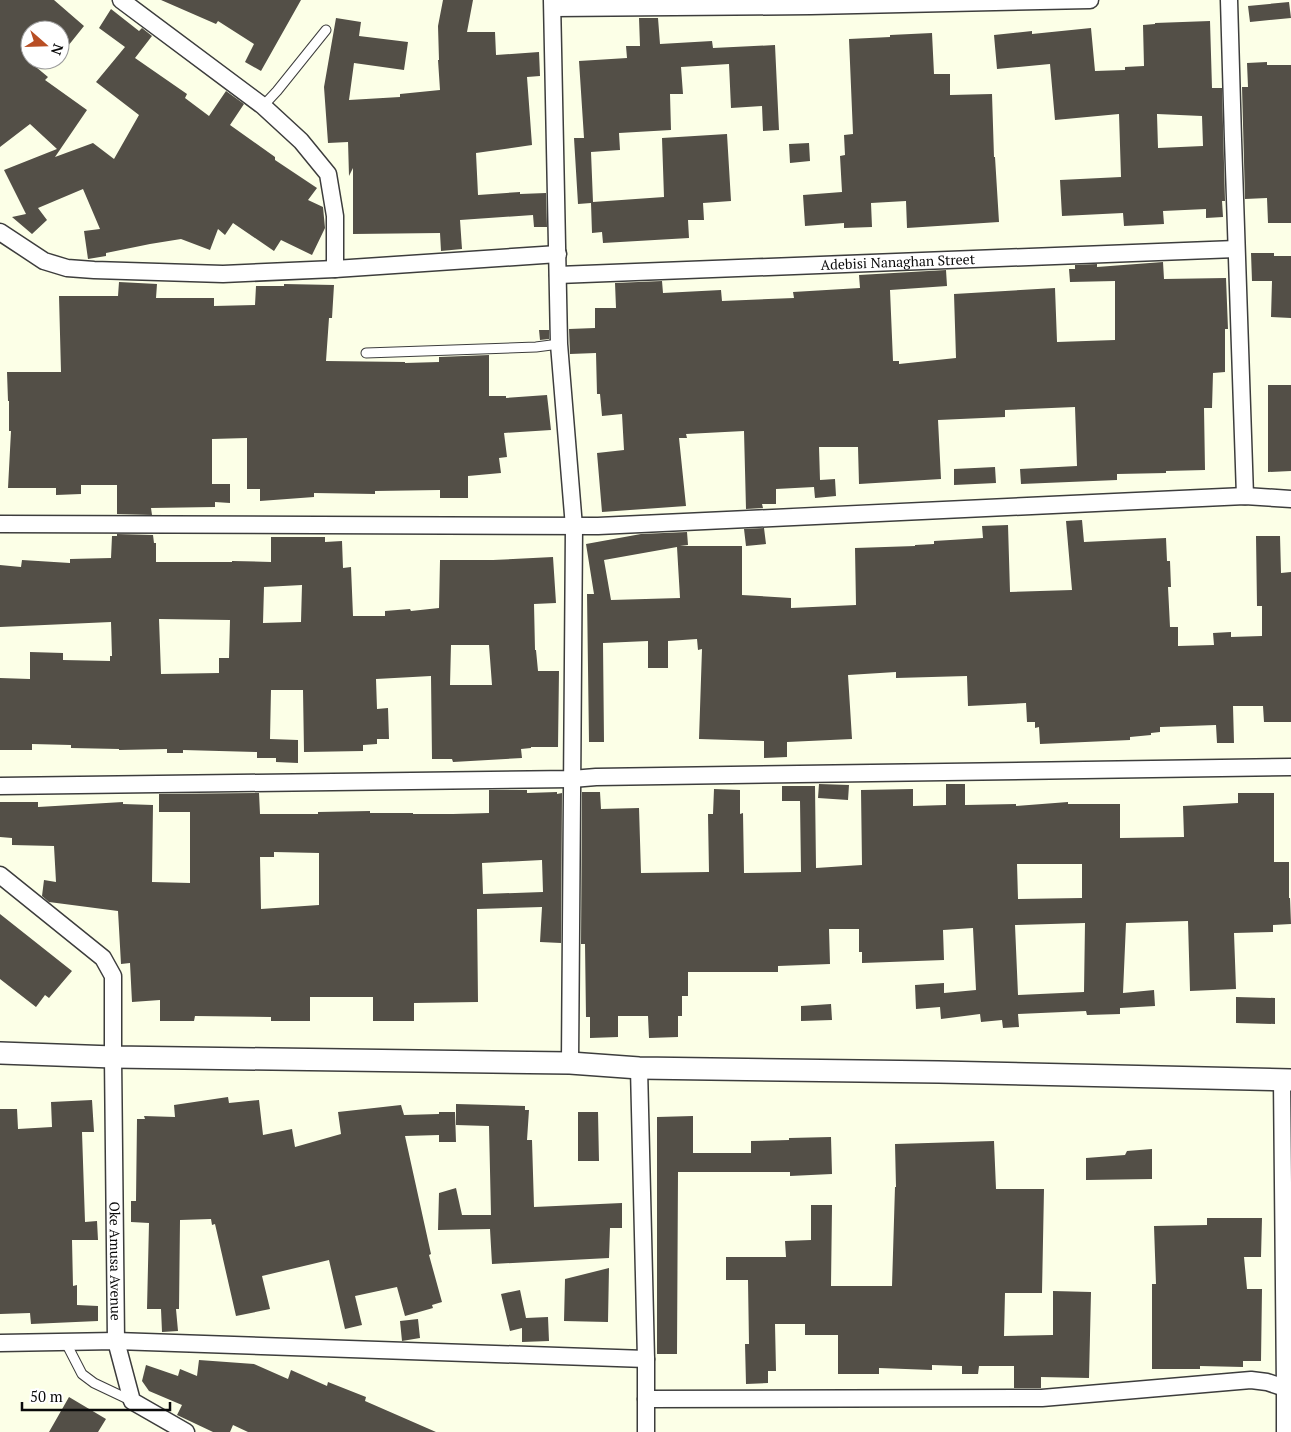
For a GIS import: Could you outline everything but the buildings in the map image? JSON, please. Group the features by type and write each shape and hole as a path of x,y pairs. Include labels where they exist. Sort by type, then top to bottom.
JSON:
{"street":[{"path":"121,0 263,106 302,141 328,174 335,216 335,269"},
{"path":"570,1063 574,527 559,344 553,4 1090,0"},
{"path":"1229,0 1245,496"},
{"path":"0,232 44,261 67,268 94,270 223,274 335,269 558,254"},
{"name":"Adebisi Nanaghan Street","path":"558,275 1236,249"},
{"path":"0,524 574,527 1245,496 1291,499"},
{"path":"0,786 1291,767"},
{"name":"Oke Amusa Avenue","path":"0,875 103,958 113,976 116,1341 132,1401"},
{"path":"0,1053 113,1057 570,1063 639,1068 939,1072 1286,1080 1288,1389 1284,1432"},
{"path":"639,1068 646,1432"},
{"path":"0,1343 116,1341 646,1359"},
{"path":"646,1399 1042,1398 1251,1380 1267,1382 1288,1389"},
{"path":"132,1401 186,1432"}],"lane":[{"path":"263,106 326,30"},
{"path":"366,353 536,347 559,344"},
{"path":"65,1342 82,1374 94,1383 132,1401"}]}
